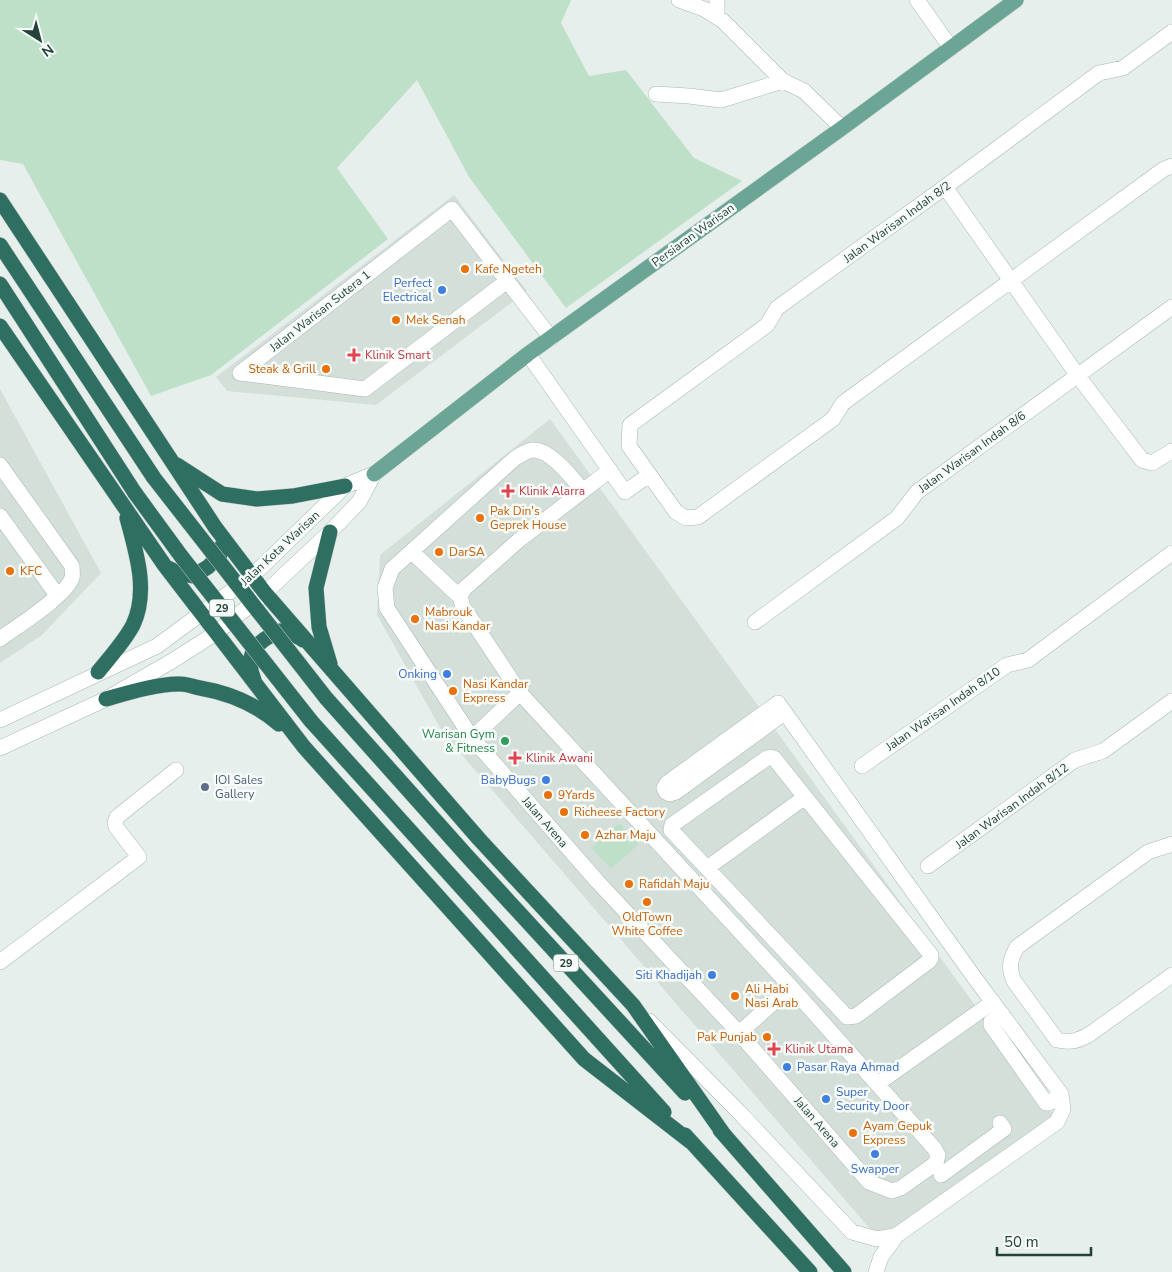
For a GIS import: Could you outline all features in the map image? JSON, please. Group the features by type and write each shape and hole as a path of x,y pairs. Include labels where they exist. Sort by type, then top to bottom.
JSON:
{"highway":[{"path":"0,200 161,447 215,527 265,594 479,840 633,1005 725,1136"},
{"name":"29","path":"0,245 154,478 326,698 468,857 725,1136 844,1272"},
{"name":"29","path":"0,284 135,493 181,556 311,721 810,1272"},
{"path":"0,326 164,566 304,747 584,1059 691,1142"},
{"path":"161,447 180,468 222,494 257,499 293,496 344,486"},
{"path":"98,672 132,626 137,614 141,592 136,550 124,508"},
{"path":"164,566 179,573 193,576 208,567 220,555 220,546 215,527"},
{"path":"330,532 316,588 319,628 331,668"},
{"path":"258,688 250,669 251,654 264,639 280,631 291,633 309,644"},
{"path":"106,699 143,689 181,684 212,690 244,700 269,715 304,747"}],"main road":[{"name":"Persiaran Warisan","path":"374,474 528,354 1016,0"}],"street":[{"path":"679,0 704,9 723,21 783,81 804,91 842,128"},
{"path":"717,0 717,18"},
{"path":"917,0 951,48"},
{"name":"Jalan Warisan Indah 8/2","path":"649,475 629,446 630,425 767,325 777,308 1099,73 1123,68 1172,32"},
{"path":"656,94 721,100 783,81"},
{"path":"528,354 625,492 649,475 676,512 686,518 698,517 833,419 843,403 1011,279 1164,169 1172,166"},
{"path":"945,187 1078,376 1142,460 1152,463 1162,459 1172,451"},
{"name":"Jalan Warisan Sutera 1","path":"507,281 365,389 240,373 452,209 551,338"},
{"name":"Jalan Warisan Indah 8/6","path":"755,622 897,518 917,492 1172,307"},
{"name":"Jalan Arena","path":"583,491 554,459 542,451 530,450 514,459 392,570 385,588 387,608 472,738 597,880 739,1033 870,1182 892,1191 937,1170"},
{"path":"0,465 5,483 72,566 72,578 66,587 0,639"},
{"path":"460,597 464,589 519,540 610,470"},
{"path":"0,748 106,699 216,633 265,594 330,532 358,502 374,474"},
{"name":"Jalan Kota Warisan","path":"0,720 98,672 157,646 252,576 344,486 374,474"},
{"path":"0,516 58,595"},
{"path":"412,552 460,597 463,607 520,693 791,987 934,1148 938,1155 937,1170 954,1194"},
{"name":"Jalan Warisan Indah 8/10","path":"862,766 1007,665 1028,660 1172,553"},
{"path":"472,738 520,693"},
{"name":"Jalan Warisan Indah 8/12","path":"928,866 1075,760 1103,751 1172,700"},
{"path":"781,708 706,771 676,792 670,794 664,790 668,783 781,708"},
{"path":"781,708 1061,1094 1063,1109 1057,1122 897,1235 881,1257 876,1272"},
{"path":"767,758 774,758 931,955 930,961 856,1016 847,1017 671,830 672,825 720,791 767,758"},
{"path":"0,962 139,857 116,827 117,817 176,770"},
{"path":"706,771 720,791"},
{"path":"707,868 805,797"},
{"path":"1172,844 1148,852 1017,946 1009,960 1010,973 1014,981 1057,1040 1067,1042 1077,1041 1090,1034 1172,975"},
{"path":"739,1033 791,987"},
{"path":"633,1005 739,1112 852,1232 876,1239 897,1235"},
{"path":"877,1084 997,1008"},
{"path":"937,1170 1004,1129 1000,1122"}],"shaded area":[{"path":"454,195 527,291 376,405 227,391 216,377"},
{"path":"0,389 101,573 42,635 0,663"},
{"path":"550,419 1056,1117 892,1233 877,1237 443,733 377,615 380,555"}],"green space":[{"path":"0,0 571,0 561,23 589,76 626,70 694,158 742,181 566,308 469,177 417,80 337,168 388,239 211,375 151,396 23,164 0,160"},
{"path":"619,823 639,844 611,869 591,848"}],"place":[{"name":"Kafe Ngeteh","path":"465,269"},
{"name":"Perfect Electrical","path":"442,290"},
{"name":"Mek Senah","path":"396,320"},
{"name":"Klinik Smart","path":"354,355"},
{"name":"Steak & Grill","path":"326,369"},
{"name":"Klinik Alarra","path":"508,491"},
{"name":"Pak Din's Geprek House","path":"480,518"},
{"name":"DarSA","path":"439,552"},
{"name":"KFC","path":"10,571"},
{"name":"Mabrouk Nasi Kandar","path":"415,619"},
{"name":"Onking","path":"447,674"},
{"name":"Nasi Kandar Express","path":"453,691"},
{"name":"Warisan Gym & Fitness","path":"505,741"},
{"name":"Klinik Awani","path":"515,758"},
{"name":"BabyBugs","path":"546,780"},
{"name":"IOI Sales Gallery","path":"205,787"},
{"name":"9Yards","path":"548,795"},
{"name":"Richeese Factory","path":"564,812"},
{"name":"Azhar Maju","path":"585,835"},
{"name":"Rafidah Maju","path":"629,884"},
{"name":"OldTown White Coffee","path":"647,902"},
{"name":"Siti Khadijah","path":"712,975"},
{"name":"Ali Habi Nasi Arab","path":"735,996"},
{"name":"Pak Punjab","path":"767,1037"},
{"name":"Klinik Utama","path":"774,1049"},
{"name":"Pasar Raya Ahmad","path":"787,1067"},
{"name":"Super Security Door","path":"826,1099"},
{"name":"Ayam Gepuk Express","path":"853,1133"},
{"name":"Swapper","path":"875,1154"}]}
